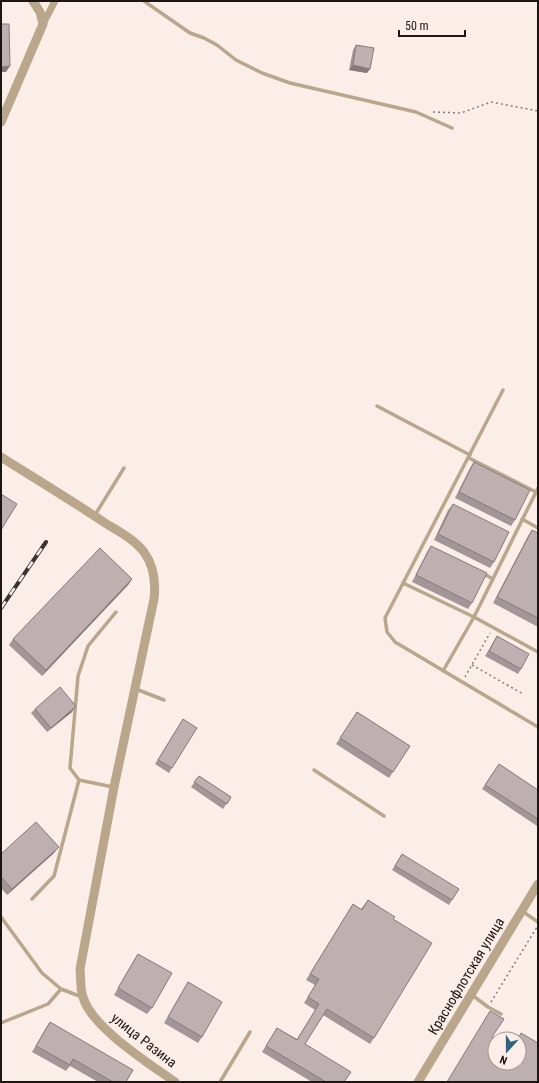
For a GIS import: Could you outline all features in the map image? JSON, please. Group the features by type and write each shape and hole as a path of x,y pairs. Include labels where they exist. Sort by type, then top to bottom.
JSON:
{"street":[{"path":"33,1 40,12 43,24"},
{"path":"1,121 43,24 55,1"},
{"path":"1,457 136,544 144,553 149,562 155,580 154,599 114,787 80,969 83,998"},
{"name":"Краснофлотская улица","path":"418,1082 538,884"},
{"name":"улица Разина","path":"83,998 92,1014 105,1030 175,1082"}],"lane":[{"path":"144,1 190,33 211,41 236,60 262,73 290,83 416,112 452,128"},
{"path":"503,390 385,618 387,632 395,642 538,727"},
{"path":"377,406 537,490 474,617 443,671"},
{"path":"94,516 124,468"},
{"path":"445,503 452,506"},
{"path":"522,519 538,528"},
{"path":"506,535 513,538"},
{"path":"424,543 431,547"},
{"path":"479,572 493,579"},
{"path":"403,583 474,617 538,652"},
{"path":"114,787 79,780 70,768 78,676 88,646 116,612"},
{"path":"135,689 164,700"},
{"path":"314,770 384,816"},
{"path":"32,899 54,876 79,780"},
{"path":"521,911 538,922"},
{"path":"1,917 42,973 61,989 83,998"},
{"path":"1,1024 48,1004 61,989"},
{"path":"471,995 501,1014"},
{"path":"220,1082 250,1032"}],"path":[{"path":"431,112 461,113 491,102 538,111"},
{"path":"463,682 493,627"},
{"path":"472,665 522,694"},
{"path":"488,1007 538,926"}],"building":[{"path":"1,24 9,24 10,66 1,67"},
{"path":"356,45 374,48 370,69 353,65"},
{"path":"474,462 530,490 515,520 459,492"},
{"path":"1,494 17,504 1,530"},
{"path":"453,504 509,532 494,562 438,534"},
{"path":"532,530 538,533 538,618 497,597"},
{"path":"431,546 487,573 472,603 416,575"},
{"path":"100,548 132,579 46,670 13,639"},
{"path":"497,636 529,654 521,669 489,651"},
{"path":"60,687 75,707 51,728 35,709"},
{"path":"357,712 410,746 393,772 340,738"},
{"path":"183,719 197,728 172,768 158,760"},
{"path":"499,764 538,790 538,819 485,785"},
{"path":"199,776 231,797 227,804 194,782"},
{"path":"36,822 59,847 12,889 1,877 1,854"},
{"path":"402,854 459,889 452,900 395,866"},
{"path":"368,900 395,917 393,919 432,943 374,1038 327,1009 305,1044 351,1072 344,1082 326,1082 266,1046 277,1028 297,1040 319,1004 308,997 319,979 310,974 353,904 362,910"},
{"path":"138,954 172,973 152,1008 118,988"},
{"path":"188,982 222,1002 202,1037 168,1017"},
{"path":"490,1011 504,1019 496,1031 487,1031 487,1071 527,1071 527,1037 538,1043 538,1082 447,1082"},
{"path":"50,1022 133,1070 126,1082 113,1082 73,1059 70,1065 36,1046"}],"railway":[{"path":"1,608 46,542"}]}
